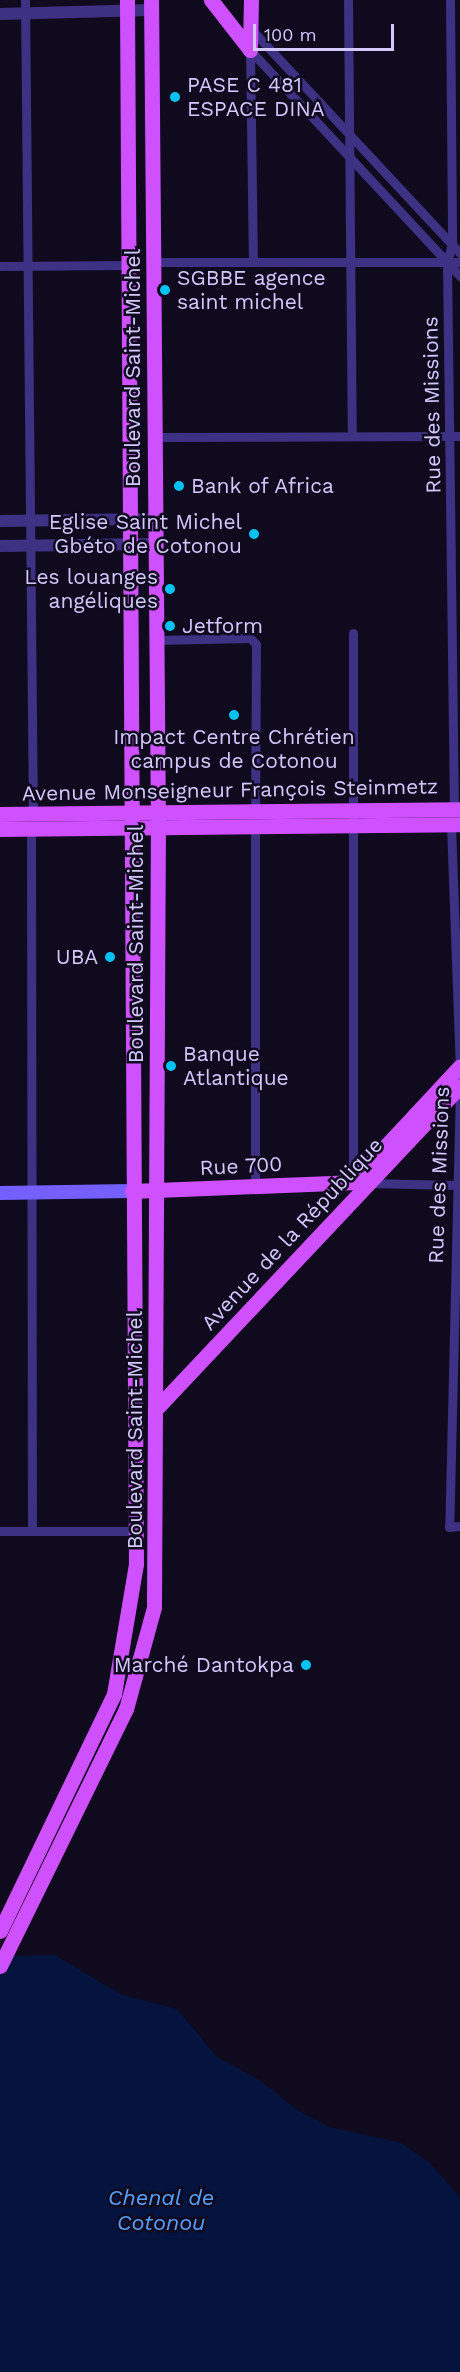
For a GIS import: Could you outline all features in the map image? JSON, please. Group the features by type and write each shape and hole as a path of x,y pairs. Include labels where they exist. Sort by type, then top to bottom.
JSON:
{"main road":[{"path":"211,0 250,50"},
{"path":"250,50 251,0"},
{"name":"Boulevard Saint-Michel","path":"0,1931 114,1694 133,1604 136,1532 132,1191 134,820 126,4"},
{"name":"Boulevard Saint-Michel","path":"0,1966 126,1709 143,1655 155,1592 158,820 151,5"},
{"path":"225,17 252,30"},
{"name":"Avenue Monseigneur François Steinmetz","path":"0,813 32,821"},
{"name":"Avenue Monseigneur François Steinmetz","path":"0,829 32,821 456,817"},
{"name":"Avenue de la République","path":"352,1182 460,1067"},
{"name":"Avenue de la République","path":"155,1410 460,1086"},
{"name":"Rue 700","path":"132,1191 352,1182"},
{"path":"0,1193 132,1191"}],"street":[{"path":"25,0 34,1193 32,1531"},
{"path":"348,0 353,160 351,436"},
{"name":"Rue des Missions","path":"450,0 455,100 452,244 447,262 456,436 456,817 460,1086 449,1527 460,1526"},
{"path":"0,14 25,14 126,4 151,5"},
{"path":"252,30 460,253"},
{"path":"250,50 253,261"},
{"path":"250,50 460,276"},
{"path":"154,262 460,262"},
{"path":"0,266 129,265"},
{"path":"154,437 456,436"},
{"path":"0,521 155,519"},
{"path":"0,546 155,544"},
{"path":"353,633 356,818 352,1182 458,1185"},
{"path":"156,640 250,638 256,644 255,1187"},
{"path":"0,1531 136,1532"}],"water":[{"name":"Chenal de Cotonou","path":"0,1948 16,1956 55,1955 122,1995 177,2009 217,2057 259,2080 300,2112 329,2127 401,2143 430,2163 460,2197 460,2372 0,2372"}],"place":[{"name":"PASE C 481 ESPACE DINA","path":"175,97"},
{"name":"SGBBE agence saint michel","path":"165,290"},
{"name":"Bank of Africa","path":"179,486"},
{"name":"Eglise Saint Michel Gbéto de Cotonou","path":"254,534"},
{"name":"Les louanges angéliques","path":"170,589"},
{"name":"Jetform","path":"170,626"},
{"name":"Impact Centre Chrétien campus de Cotonou","path":"234,715"},
{"name":"UBA","path":"110,957"},
{"name":"Banque Atlantique","path":"171,1066"},
{"name":"Marché Dantokpa","path":"306,1665"}]}
